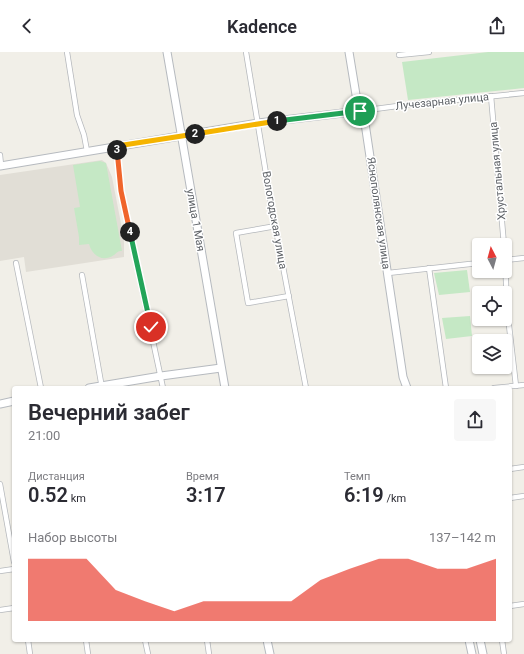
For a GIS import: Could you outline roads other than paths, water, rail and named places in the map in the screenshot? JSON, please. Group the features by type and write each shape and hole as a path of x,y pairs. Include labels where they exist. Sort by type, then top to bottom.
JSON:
{"street":[{"path":"67,52 77,116 84,135 87,151"},
{"name":"улица 1 Мая","path":"167,52 225,386"},
{"name":"Вологодская улица","path":"246,52 306,386"},
{"name":"Яснополянская улица","path":"349,52 358,107 364,117 403,377 406,386"},
{"path":"399,55 429,52"},
{"name":"Лучезарная улица","path":"360,111 524,93"},
{"name":"Хрустальная улица","path":"491,96 503,238"},
{"path":"0,155 1,166 258,123 360,111"},
{"path":"117,146 121,191 164,386"},
{"path":"276,226 236,233 248,303 289,296"},
{"path":"512,259 524,258"},
{"path":"16,263 42,386"},
{"path":"388,273 472,264"},
{"path":"429,268 446,386"},
{"path":"82,275 101,386"},
{"path":"506,278 507,308 516,386"},
{"path":"106,386 161,376 221,368"},
{"path":"403,377 411,386"},
{"path":"512,386 524,385"},
{"path":"0,404 12,401"},
{"path":"512,469 524,467"},
{"path":"0,484 12,551"},
{"path":"512,498 524,496"},
{"path":"0,572 12,569"},
{"path":"512,606 524,604"},
{"path":"0,610 12,608"},
{"path":"28,642 30,654"},
{"path":"86,642 88,654"},
{"path":"146,642 148,654"},
{"path":"207,642 209,654"},
{"path":"267,642 270,654"},
{"path":"469,642 472,654"},
{"path":"480,642 483,654"},
{"path":"502,642 504,654"}]}
